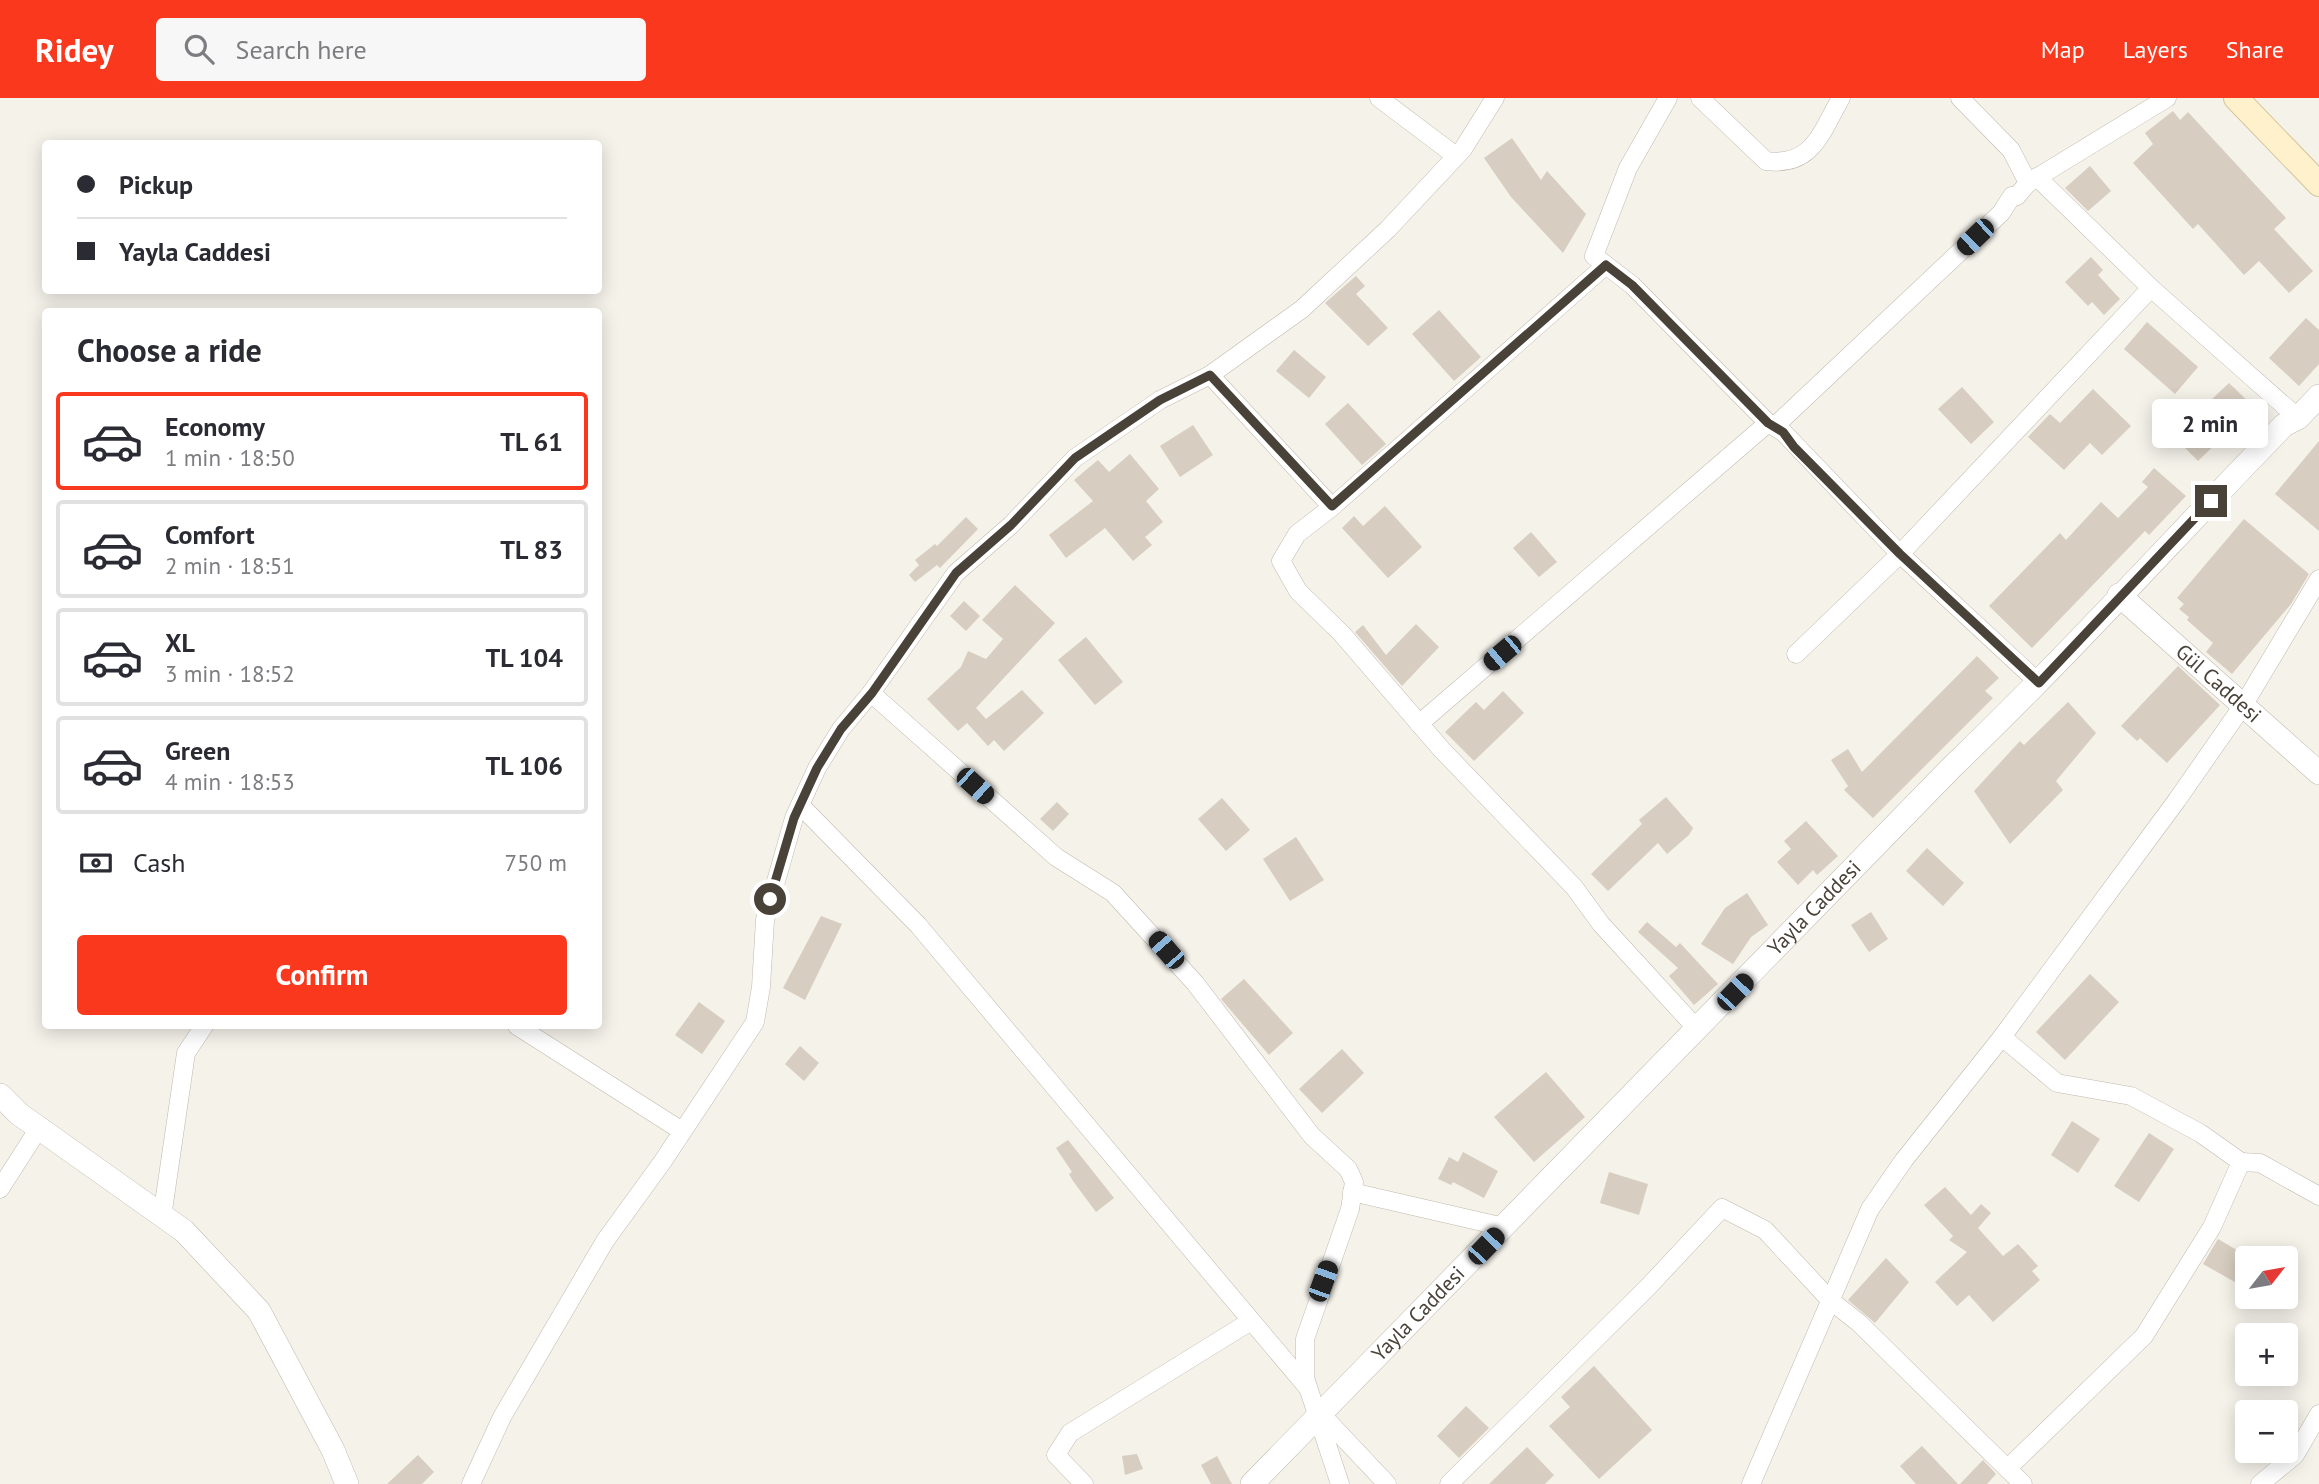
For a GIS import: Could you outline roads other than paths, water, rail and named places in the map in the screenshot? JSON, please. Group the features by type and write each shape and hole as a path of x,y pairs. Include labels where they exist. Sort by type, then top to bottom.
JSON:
{"main road":[{"path":"2236,98 2319,184"}],"street":[{"path":"1380,98 1456,156"},
{"path":"471,1484 502,1417 605,1241 755,1022 761,987 765,920 781,856 800,805 817,768 841,729 872,693 956,573 1011,525 1075,458 1160,400 1210,375 1302,309 1388,229 1456,156 1495,98"},
{"path":"1668,98 1628,168 1594,256 1632,285 1900,554 2039,683"},
{"path":"1700,98 1766,161 1780,163 1798,159 1810,151 1842,98"},
{"path":"1960,98 2011,150 2032,180 2298,418"},
{"path":"1419,724 1771,425 2001,212 2012,196 2017,196 2032,180 2167,98"},
{"path":"1606,265 1297,534 1281,561 1298,591 1342,634 1419,724 1574,887 1601,924 1698,1030"},
{"path":"1796,654 1900,554 2151,288"},
{"path":"1210,375 1332,506"},
{"name":"Yayla Caddesi","path":"1252,1484 1320,1418 1952,766 2039,683 2119,594 2284,425 2298,418 2319,396"},
{"path":"1751,1484 1870,1209 1904,1160 2002,1037 2177,800 2244,704 2319,579"},
{"name":"Gül Caddesi","path":"2119,594 2319,773"},
{"path":"872,693 1056,857 1113,893 1195,983 1312,1136 1348,1169 1354,1182 1350,1209 1305,1339 1308,1389"},
{"path":"800,805 918,925 1308,1389 1320,1418 1340,1484"},
{"path":"162,1217 186,1053 202,1029"},
{"path":"522,1029 682,1131"},
{"path":"2002,1037 2057,1083 2132,1096 2200,1133 2241,1162 2260,1163 2319,1196"},
{"path":"0,1095 39,1128 184,1230 259,1311 333,1450 346,1484"},
{"path":"0,1189 39,1128"},
{"path":"2009,1467 2144,1336 2211,1227 2241,1162"},
{"path":"1352,1192 1504,1227"},
{"path":"1449,1484 1648,1287 1722,1208 1765,1230 1830,1300 1859,1323 2009,1467 2023,1484"},
{"path":"1084,1484 1056,1455 1070,1433 1251,1321"},
{"path":"2260,1484 2295,1455 2319,1414"},
{"path":"1320,1418 1387,1484"}]}
